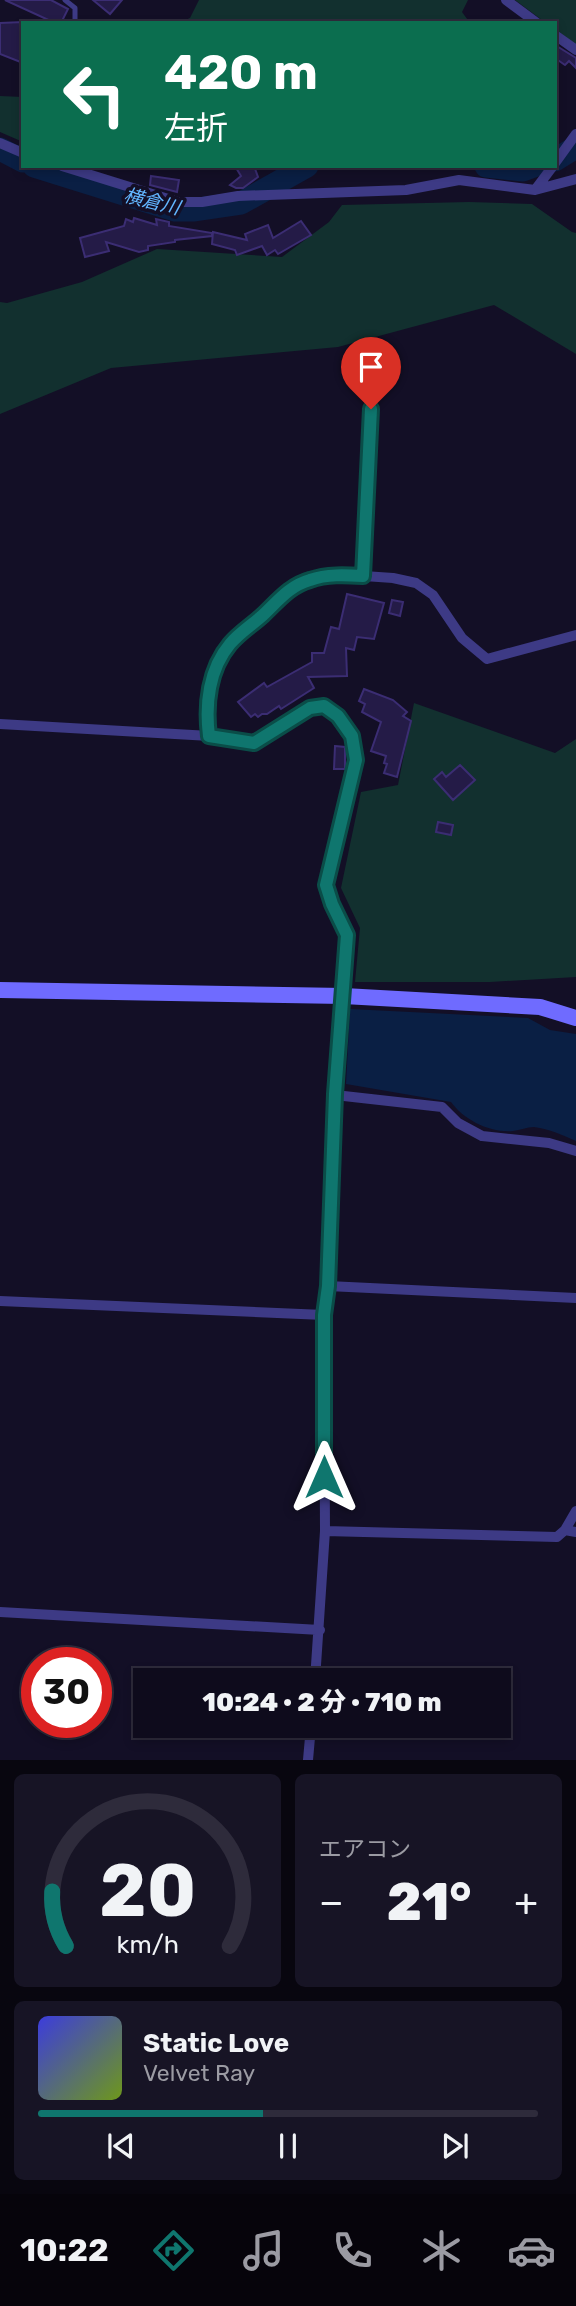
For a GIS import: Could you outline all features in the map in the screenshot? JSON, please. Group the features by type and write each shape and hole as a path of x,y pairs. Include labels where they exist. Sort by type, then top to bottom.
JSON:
{"street":[{"path":"506,0 534,21"},
{"path":"557,36 576,50"},
{"path":"557,161 576,134"},
{"path":"0,143 21,152"},
{"path":"68,168 178,202 202,202 237,196 406,190 459,180 535,190 576,179"},
{"path":"535,190 552,168"},
{"path":"363,576 372,382"},
{"path":"209,736 206,715 216,663 232,642 288,590 309,580 333,575 393,578 416,583 433,594 462,638 487,659 576,635"},
{"path":"0,724 209,736 254,743 310,708 324,706 338,716 352,736 356,760 326,885 347,935 335,1094 328,1286 324,1315 325,1531 316,1668"},
{"path":"0,990 344,996 540,1007 576,1018"},
{"path":"335,1094 442,1107 458,1124 482,1136 549,1143 576,1151"},
{"path":"328,1286 576,1298"},
{"path":"0,1301 324,1315"},
{"path":"325,1531 558,1536 571,1531 576,1511"},
{"path":"0,1612 320,1630"},
{"path":"308,1760 310,1738"}],"lane":[{"path":"65,0 75,8 75,21"}],"green space":[{"path":"199,0 468,0 462,12 469,21 183,21 190,18"},
{"path":"515,0 576,0 576,45 557,31 557,21 543,21"},
{"path":"0,96 21,97 21,141 0,132"},
{"path":"469,202 532,204 576,233 576,354 494,305 338,347 111,368 0,414 0,302 7,303 82,282 157,249 282,257 329,222 342,205"},
{"path":"414,703 555,753 576,739 576,977 490,982 355,982 360,928 341,888 361,792 398,785"}],"water":[{"path":"350,1009 528,1018 550,1030 576,1034 576,1141 534,1127 513,1131 495,1130 470,1120 451,1102 346,1084"}],"building":[{"path":"5,0 51,0 68,9 62,21 51,21"},
{"path":"93,0 122,0 110,14"},
{"path":"21,22 21,62 0,54 0,23"},
{"path":"557,46 576,58 576,68 569,61 565,65 557,59"},
{"path":"236,168 255,168 258,177 243,188 230,185 241,176"},
{"path":"151,176 179,180 177,192 150,185"},
{"path":"134,218 157,225 156,219 169,222 169,226 212,233 212,236 175,240 148,246 148,250 139,252 106,242 109,251 85,257 80,238 124,226 126,219 133,222"},
{"path":"301,221 311,235 278,254 275,250 267,255 262,246 237,255 235,250 212,244 213,232 247,240 245,234 268,225 273,238"},
{"path":"347,594 384,603 374,639 357,637 354,650 346,648 347,676 308,677 314,688 281,709 279,706 267,714 258,717 255,714 251,717 238,702 264,683 267,687 312,662 312,653 324,653 331,627 339,629"},
{"path":"392,600 403,602 400,616 389,613"},
{"path":"364,689 393,700 407,712 403,716 411,721 397,777 384,773 386,756 371,751 381,722 362,712 365,704 359,701"},
{"path":"335,746 345,747 345,769 334,769"},
{"path":"460,765 475,780 453,800 434,779 442,772 446,777"},
{"path":"438,822 453,825 451,835 436,832"}],"waterway":[{"name":"横倉川","path":"557,159 576,147"},
{"name":"横倉川","path":"0,149 21,160"},
{"name":"横倉川","path":"40,168 175,210 241,203 303,168"},
{"name":"横倉川","path":"504,168 528,168"}],"route":[{"path":"324,1477 324,1315 328,1286 335,1094 347,935 326,885 356,760 352,736 338,716 324,706 310,708 254,743 209,736 206,715 216,663 232,642 288,590 309,580 333,575 363,576 371,409"}]}
